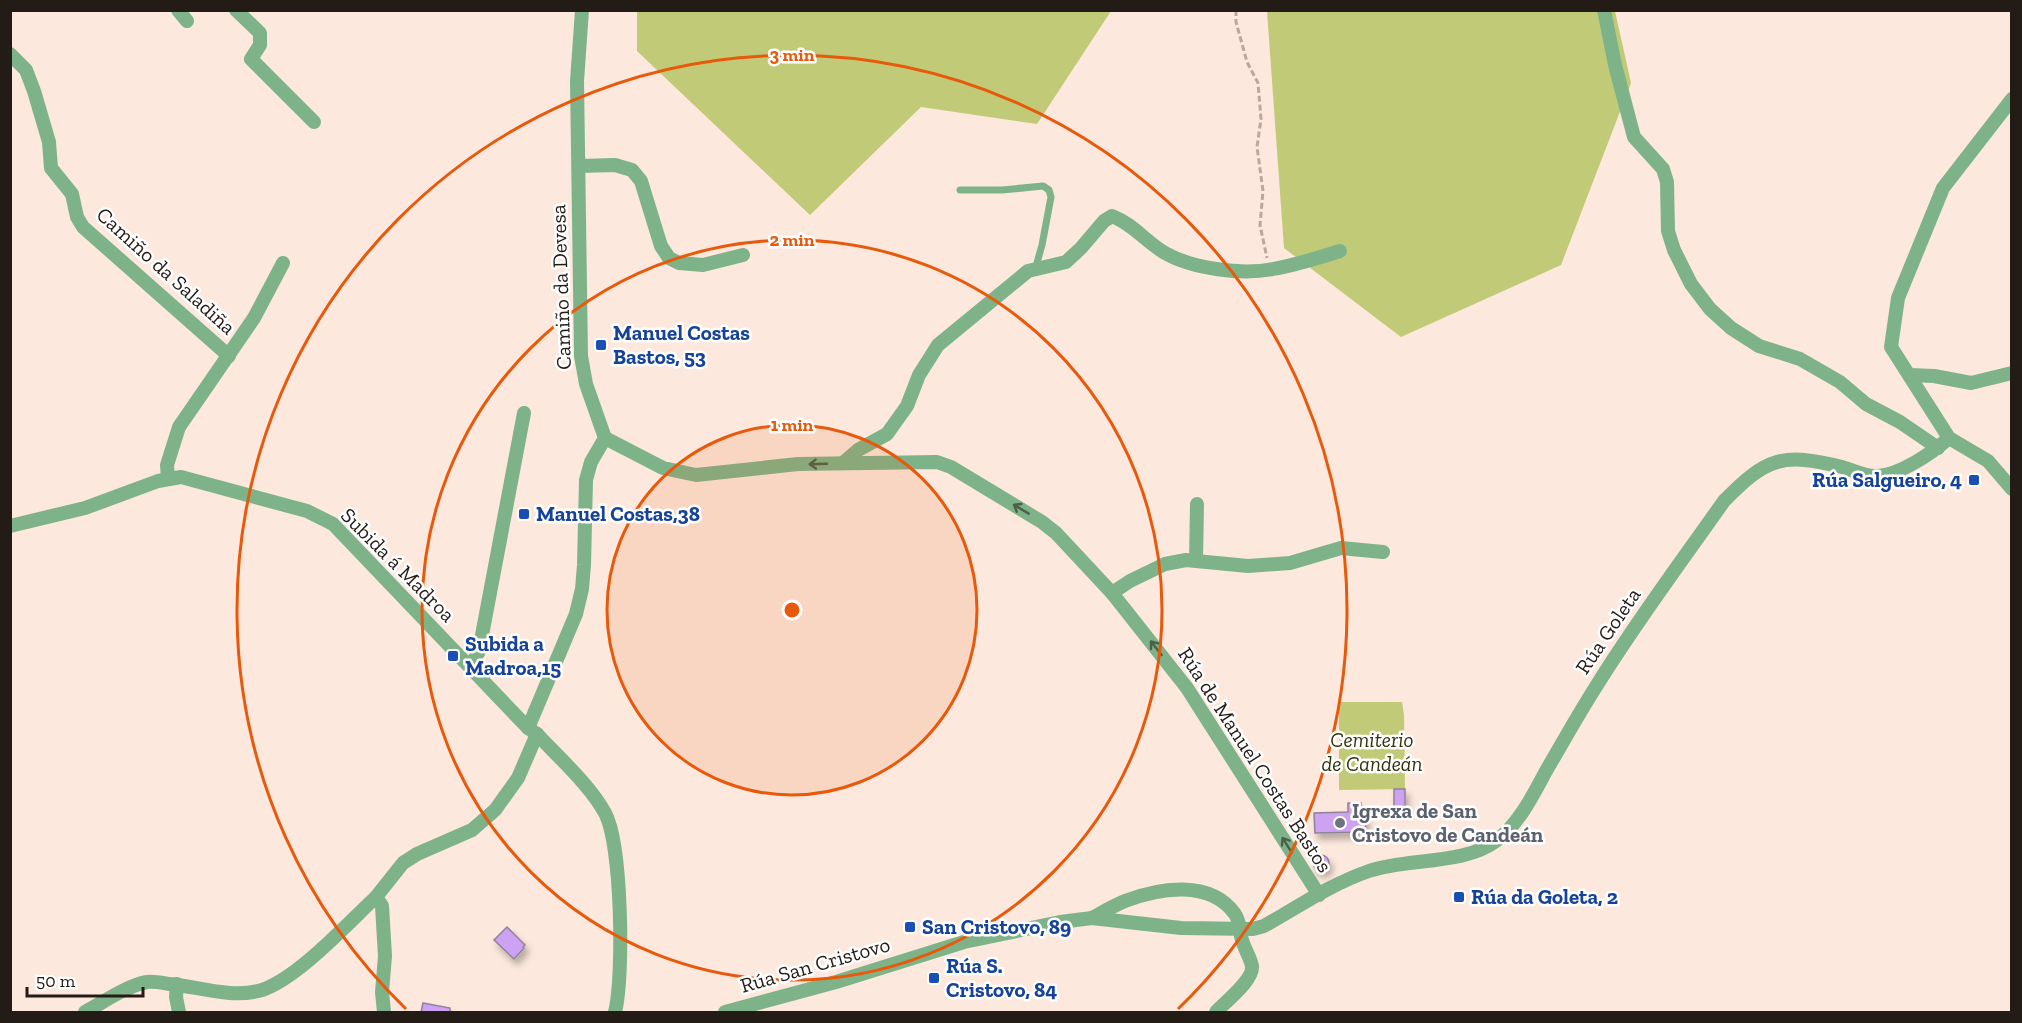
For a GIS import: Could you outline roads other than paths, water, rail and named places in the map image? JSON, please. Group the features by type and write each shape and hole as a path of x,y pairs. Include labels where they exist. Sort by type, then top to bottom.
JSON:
{"street":[{"path":"236,10 260,33 260,45 251,59 314,122"},
{"name":"Camiño da Devesa","path":"591,10 582,16 577,81 581,356 586,384 605,438"},
{"path":"1604,10 1620,85 1634,136 1663,169 1667,183 1668,231 1674,250 1691,284 1704,301 1731,328 1760,346 1800,359 1830,376 1866,404 1900,422 1938,448"},
{"name":"Camiño da Saladiña","path":"10,54 26,70 48,142 51,168 72,194 77,217 83,227 229,356"},
{"path":"2012,99 1943,188 1898,298 1892,347 1949,438 1988,461 2012,489"},
{"path":"579,166 615,165 632,170 640,181 661,246 669,258 679,263 703,265 743,255"},
{"path":"843,463 858,450 887,434 907,406 919,375 938,345 1028,271 1065,262 1081,248 1104,221 1112,216 1121,220 1164,253 1187,263 1214,268 1270,270 1303,263 1340,251"},
{"path":"168,479 167,465 179,427 254,318 283,263"},
{"path":"1909,375 1934,376 1971,383 2012,373"},
{"name":"Subida á Madroa","path":"470,667 479,651 524,413"},
{"path":"85,1012 130,988 148,982 227,992 244,993 262,990 285,978 302,964 376,897 403,863 417,854 472,830 495,810 518,778 576,614 582,589 584,565 586,480 591,462 605,438"},
{"name":"Rúa de Manuel Costas Bastos","path":"605,438 663,468 684,474 798,465 937,462 951,467 1042,522 1056,533 1112,593 1187,688 1319,895"},
{"name":"Rúa Goleta","path":"1319,895 1380,868 1461,855 1482,849 1507,831 1526,807 1596,685 1724,501 1747,477 1777,461 1795,459 1829,464 1875,477 1888,475 1938,448 1949,438"},
{"name":"Subida á Madroa","path":"10,526 85,508 158,481 181,477 308,511 333,524 533,731 591,793 606,814 615,843 618,890 619,999 615,1012"},
{"path":"1196,561 1197,504"},
{"path":"1112,593 1130,581 1165,564 1186,560 1248,566 1290,563 1341,549 1383,552"},
{"name":"Rúa San Cristovo","path":"1092,918 1124,901 1159,891 1184,888 1216,896 1236,915 1240,929"},
{"name":"Rúa San Cristovo","path":"725,1012 836,982 964,942 1017,930 1092,918 1181,928 1240,929 1264,926 1319,895"},
{"path":"376,897 382,906 385,956 382,992 384,1012"},
{"path":"1216,1012 1248,980 1252,972 1240,929"},
{"path":"177,984 176,997 179,1012"}],"lane":[{"path":"960,190 1002,190 1043,186 1049,190 1051,197 1035,270"}],"place":[{"name":"Manuel Costas Bastos, 53","path":"601,345"},
{"name":"Rúa Salgueiro, 4","path":"1974,480"},
{"name":"Manuel Costas,38","path":"524,514"},
{"name":"Subida a Madroa,15","path":"453,656"},
{"name":"Igrexa de San Cristovo de Candeán","path":"1340,823"},
{"name":"Rúa da Goleta, 2","path":"1459,897"},
{"name":"San Cristovo, 89","path":"910,927"},
{"name":"Rúa S. Cristovo, 84","path":"934,978"}],"park label":[{"name":"Cemiterio de Candeán","path":"1372,752"}]}
